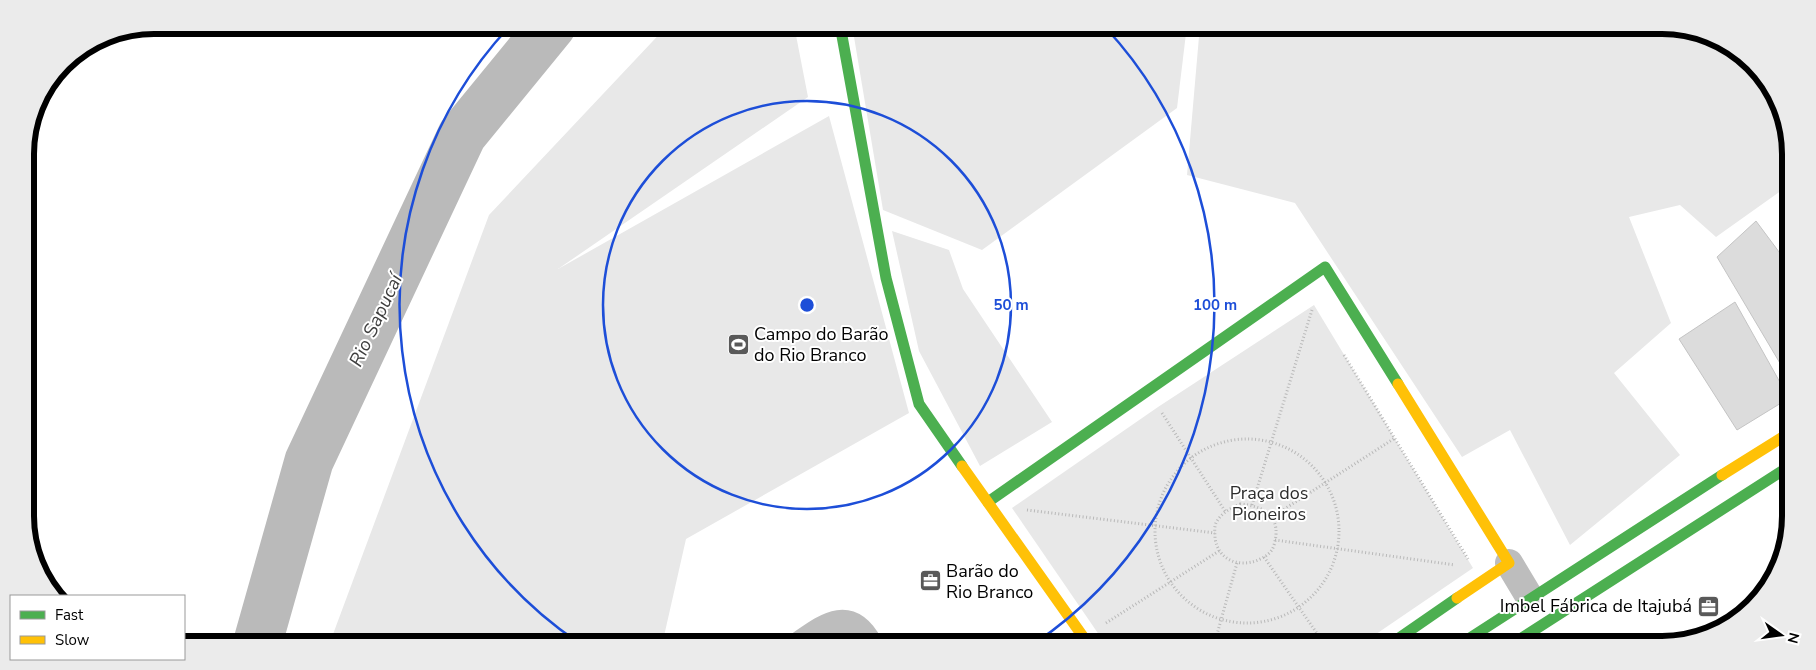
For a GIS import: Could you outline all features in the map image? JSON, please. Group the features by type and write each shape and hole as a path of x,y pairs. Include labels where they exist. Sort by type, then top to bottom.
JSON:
{"main road":[{"path":"842,34 886,278 919,404 1083,636"},
{"path":"988,502 1325,267 1509,563 1402,636"},
{"path":"1473,636 1530,598 1782,443"},
{"path":"1525,636 1782,471"}],"street":[{"path":"1509,563 1530,598"},
{"path":"813,636 834,624 856,627 864,636"}],"path":[{"path":"1306,310 1314,305"},
{"path":"1314,305 1319,313"},
{"path":"1252,505 1314,305"},
{"path":"1339,347 1468,560"},
{"path":"1158,407 1225,512"},
{"path":"1272,517 1395,438"},
{"path":"1241,439 1272,443 1306,461 1325,483 1338,514 1336,549 1333,562 1314,595 1300,608 1268,620 1236,622 1200,614 1179,594 1170,582 1163,571 1158,557 1156,525 1162,501 1189,456 1210,444 1241,439"},
{"path":"1240,504 1252,505 1266,510 1272,517 1277,532 1273,548 1264,557 1248,564 1237,563 1224,558 1219,551 1215,533 1216,523 1225,512 1240,504"},
{"path":"1021,509 1215,533"},
{"path":"1275,540 1463,566"},
{"path":"1104,624 1219,551"},
{"path":"1264,557 1319,636"},
{"path":"1217,636 1237,563"}],"green space":[{"path":"660,34 796,34 808,97 558,269 829,116 909,413 686,539 664,636 332,636 489,215"},
{"path":"854,34 1186,34 1177,108 982,250 883,210"},
{"path":"1199,34 1662,34 1693,38 1715,46 1729,54 1757,81 1773,108 1778,123 1782,154 1782,190 1716,237 1680,205 1629,217 1671,323 1614,373 1680,455 1570,545 1510,430 1462,457 1295,203 1187,175"},
{"path":"892,231 949,250 963,289 1052,422 980,466 919,351"},
{"name":"Praça dos Pioneiros","path":"1314,305 1473,568 1373,636 1100,636 1012,508 1158,407"}],"building":[{"path":"1756,221 1782,256 1782,367 1717,257"},
{"path":"1735,302 1782,386 1782,402 1737,430 1679,339"}],"waterway":[{"name":"Rio Sapucaí","path":"260,636 309,461 462,135 545,34"}],"traffic: fast":[{"path":"842,34 886,278 919,404 962,466"},
{"path":"988,502 1325,267 1398,384"},
{"path":"1525,636 1782,471"},
{"path":"1473,636 1722,475"},
{"path":"1402,636 1457,598"}],"traffic: slow":[{"path":"1398,384 1509,563 1457,598"},
{"path":"1722,475 1782,438"},
{"path":"962,466 1083,636"}],"place":[{"name":"Campo do Barão do Rio Branco","path":"738,344"},
{"name":"Barão do Rio Branco","path":"930,581"},
{"name":"Imbel Fábrica de Itajubá","path":"1708,606"}]}
